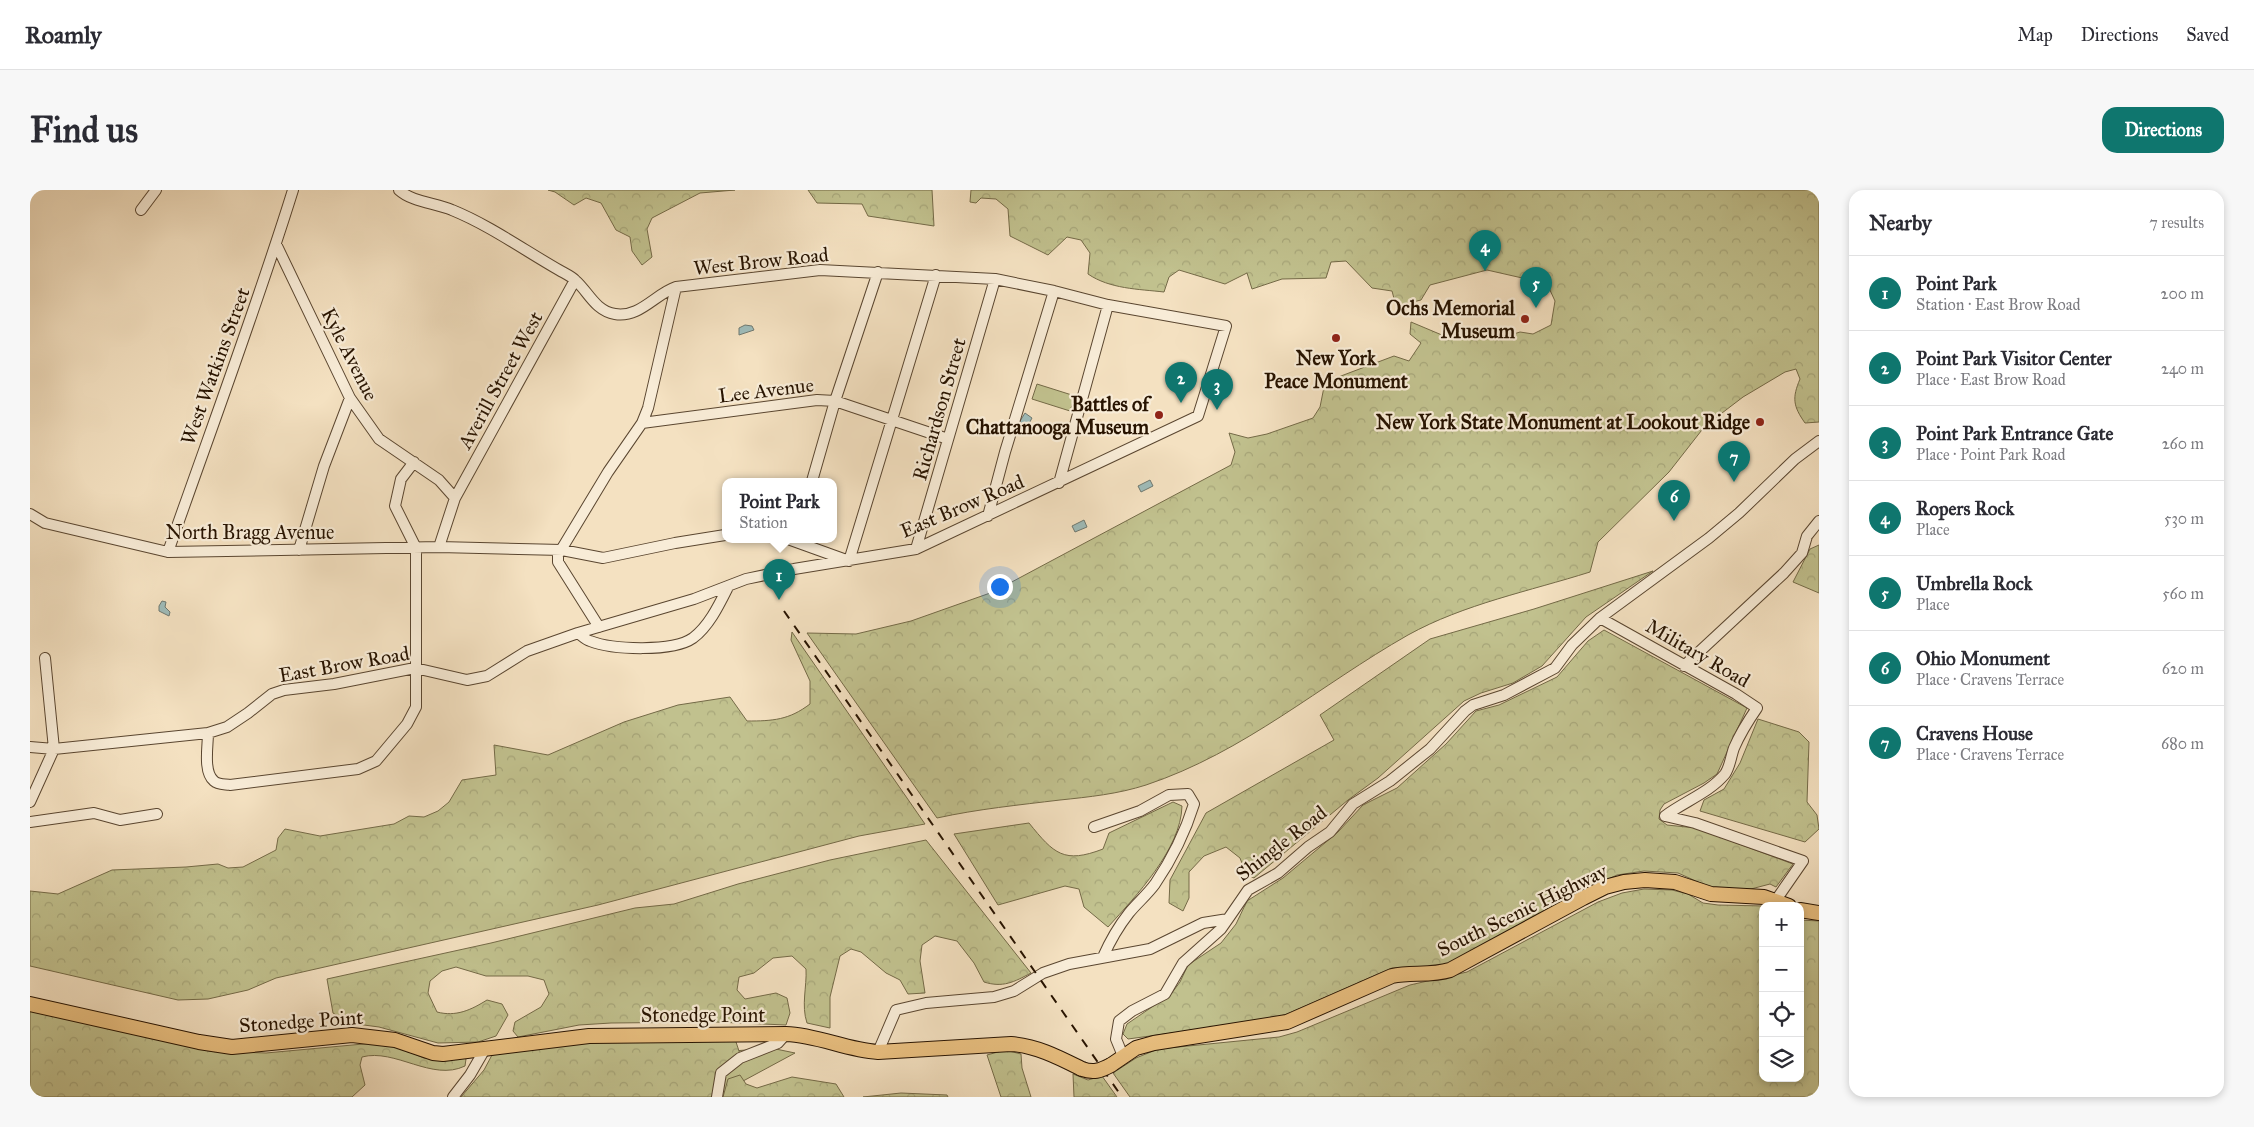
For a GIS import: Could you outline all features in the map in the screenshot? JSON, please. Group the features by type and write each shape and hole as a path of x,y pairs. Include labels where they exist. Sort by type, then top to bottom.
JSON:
{"main road":[{"name":"South Scenic Highway","path":"786,1034 813,1036 858,1051 878,1052 1011,1044 1029,1045 1090,1072 1099,1071 1136,1048 1154,1043 1287,1022 1392,976 1407,973 1434,974 1450,970 1583,898 1616,883 1660,880 1675,882 1722,896 1754,896 1779,902"},
{"path":"1804,912 1819,913"},
{"name":"Stonedge Point","path":"30,1004 199,1042 232,1047 352,1035 376,1036 395,1040 433,1053 485,1049 589,1036 786,1034"}],"street":[{"path":"141,210 156,190"},
{"name":"West Watkins Street","path":"168,552 294,190"},
{"name":"West Brow Road","path":"399,190 407,196 435,203 469,218 576,280 593,301 604,310 615,314 627,314 639,310 658,296 676,287 811,270 995,279 1054,291 1108,305 1226,326 1198,416"},
{"name":"Kyle Avenue","path":"276,244 350,398 379,439 439,480 455,498"},
{"path":"813,478 835,401 878,272"},
{"path":"801,543 850,561 936,276"},
{"name":"Richardson Street","path":"916,549 995,279"},
{"name":"Averill Street West","path":"439,547 455,498 576,280"},
{"path":"599,627 558,562 558,555 608,472 642,423 648,408 676,287"},
{"path":"988,516 1005,452 1054,291"},
{"path":"1059,483 1108,305"},
{"path":"300,550 324,466 350,398"},
{"name":"Lee Avenue","path":"642,423 810,400 835,401 948,439"},
{"name":"East Brow Road","path":"30,747 54,749 208,733 227,726 277,692 415,668 467,680 476,680 493,673 527,651 578,633 728,587 746,579 794,569 916,549 1198,416"},
{"name":"Shingle Road","path":"1123,1056 1116,1039 1119,1021 1132,1011 1165,994 1183,963 1221,930 1248,890 1278,873 1308,847 1330,832 1353,804 1390,781 1430,749 1464,711 1473,705 1504,695 1555,668 1572,645 1600,618 1709,538 1795,459 1819,441"},
{"path":"208,733 208,762 210,775 214,781 218,783 245,784 358,769 376,761 407,724 416,707 416,548 395,506 401,479 414,462"},
{"name":"North Bragg Avenue","path":"30,514 45,523 168,552 439,547"},
{"path":"1684,666 1784,573 1802,553 1807,536 1819,521"},
{"path":"439,547 562,550 603,558 722,535"},
{"path":"578,633 589,641 609,646 639,648 680,644 693,638 703,629 728,587"},
{"name":"Military Road","path":"1600,618 1736,694 1757,708 1737,742 1727,772 1713,787 1682,803 1665,816 1695,823 1803,861 1783,902"},
{"path":"30,802 54,749 45,658"},
{"path":"1094,827 1140,811 1169,795 1188,794 1194,804 1185,832 1175,852 1154,885 1128,914 1115,933 1103,957"},
{"path":"30,822 94,813 120,820 157,814"},
{"path":"878,1052 896,1010 926,1003 994,996 1014,991 1043,973 1069,964 1150,949 1203,923 1228,919"},
{"path":"717,1097 721,1072 740,1058 778,1043 786,1034"},
{"path":"453,1097 470,1075 485,1049"}],"green space":[{"path":"548,190 735,190 700,193 652,218 647,229 652,257 642,265 632,251 630,237 616,230 601,203 586,198 574,205 555,192"},
{"path":"808,190 932,190 934,226 868,216 862,204 817,203"},
{"path":"971,190 1819,190 1819,422 1805,423 1798,412 1795,402 1800,379 1796,369 1785,372 1743,397 1705,426 1669,472 1598,542 1590,572 1474,606 1429,624 1376,654 1281,716 1216,755 1146,785 1103,795 968,812 937,818 807,633 856,634 911,621 993,592 1231,465 1235,452 1229,433 1248,438 1267,434 1313,418 1320,407 1325,382 1394,356 1409,361 1421,343 1410,334 1411,322 1449,338 1498,339 1520,332 1533,334 1551,325 1555,301 1549,288 1531,280 1487,270 1430,285 1421,300 1396,306 1392,291 1372,288 1346,261 1331,262 1326,278 1282,279 1252,289 1247,273 1225,284 1179,270 1169,277 1164,292 1124,288 1106,283 1088,274 1090,253 1081,240 1067,237 1048,255 1010,236 1008,209 996,199 981,198 976,203 970,202"},
{"path":"1037,384 1075,396 1070,411 1032,399"},
{"path":"1819,545 1819,593 1793,582 1810,549"},
{"path":"1653,571 1586,617 1542,666 1513,683 1481,693 1464,701 1378,778 1348,800 1254,878 1246,874 1240,858 1226,847 1204,856 1189,872 1189,898 1183,911 1169,903 1170,880 1206,813 1334,740 1320,715 1430,639 1534,609"},
{"path":"1604,630 1747,708 1717,774 1664,804 1660,810 1659,819 1667,825 1696,828 1793,864 1776,887 1770,884 1751,889 1725,890 1707,886 1678,873 1644,871 1617,875 1576,894 1457,961 1438,967 1392,968 1287,1014 1268,1020 1128,1039 1123,1034 1127,1024 1171,994 1180,982 1188,965 1221,943 1236,924 1247,901 1283,878 1338,832 1363,805 1397,788 1446,744 1476,711 1499,705 1557,677 1588,641"},
{"path":"792,632 925,824 859,836 598,905 276,978 248,990 208,999 178,1000 30,966 30,891 58,894 112,870 218,864 228,868 243,867 276,850 278,838 285,829 320,836 394,824 409,816 424,817 438,811 449,802 462,780 496,775 494,745 548,755 624,722 678,705 730,697 747,721 773,720 795,713 810,704 810,681 791,640"},
{"path":"1758,719 1799,732 1809,742 1807,802 1817,815 1819,829 1805,842 1700,811 1704,800 1724,789 1740,763"},
{"path":"1173,802 1182,806 1180,822 1166,855 1131,901 1108,927 1084,907 1079,889 1065,886 998,905 954,834 1029,823 1053,849 1069,856 1078,856 1103,849 1109,833"},
{"path":"926,840 1031,973 1003,984 984,982 974,963 957,941 935,936 922,945 920,961 925,993 908,994 900,980 886,973 861,952 851,949 840,956 830,997 830,1028 807,1023 804,1003 806,969 792,956 773,958 754,973 739,977 737,990 745,999 776,993 787,998 790,1013 786,1025 716,1022 611,1023 579,1025 518,1037 513,1031 515,1022 541,1007 549,994 544,980 528,976 486,976 456,967 442,971 430,981 428,993 437,1012 451,1014 463,1012 487,1000 502,1004 508,1015 496,1036 478,1042 438,1043 379,1027 349,1023 333,1013 327,979 491,943 635,908 674,904 738,884 830,860"},
{"path":"1644,889 1672,890 1688,894 1703,903 1759,906 1759,1082 1804,1082 1804,920 1819,921 1819,1097 1130,1097 1113,1073 1136,1058 1158,1049 1279,1037 1297,1032 1410,985 1467,972 1598,902 1622,893"},
{"path":"30,1011 210,1051 266,1053 374,1043 395,1046 424,1058 462,1057 466,1059 465,1066 452,1070 440,1070 375,1055 362,1057 360,1065 365,1085 352,1097 30,1097"},
{"path":"735,1039 740,1054 722,1066 717,1076 712,1097 461,1097 484,1070 492,1055 527,1048 591,1041"},
{"path":"771,1048 795,1053 732,1087 728,1097 647,1097 634,1059"},
{"path":"1005,1050 1021,1054 1022,1068 1031,1097 1001,1097 987,1055"},
{"path":"1073,1074 1088,1080 1102,1076 1117,1097 1074,1097"},
{"path":"740,1075 746,1084 757,1088 792,1077 836,1084 844,1097 723,1097 728,1079"},
{"path":"901,1093 947,1095 948,1097 863,1097"}],"water":[{"path":"745,325 752,326 754,330 739,335 739,328"},
{"path":"1025,413 1032,418 1025,431 1017,426"},
{"path":"1150,480 1153,486 1141,492 1138,486"},
{"path":"1084,520 1087,527 1075,532 1072,526"},
{"path":"162,601 166,602 165,607 170,612 169,616 159,611"}],"railway":[{"path":"784,611 1122,1097"}],"place":[{"name":"Ropers Rock","path":"1485,271"},
{"name":"Umbrella Rock","path":"1536,308"},
{"name":"Ochs Memorial Museum","path":"1525,319"},
{"name":"New York Peace Monument","path":"1336,338"},
{"name":"Point Park Visitor Center","path":"1181,403"},
{"name":"Point Park Entrance Gate","path":"1217,410"},
{"name":"Battles of Chattanooga Museum","path":"1159,415"},
{"name":"New York State Monument at Lookout Ridge","path":"1760,422"},
{"name":"Cravens House","path":"1734,482"},
{"name":"Ohio Monument","path":"1674,521"},
{"name":"Point Park","path":"779,600"}]}
